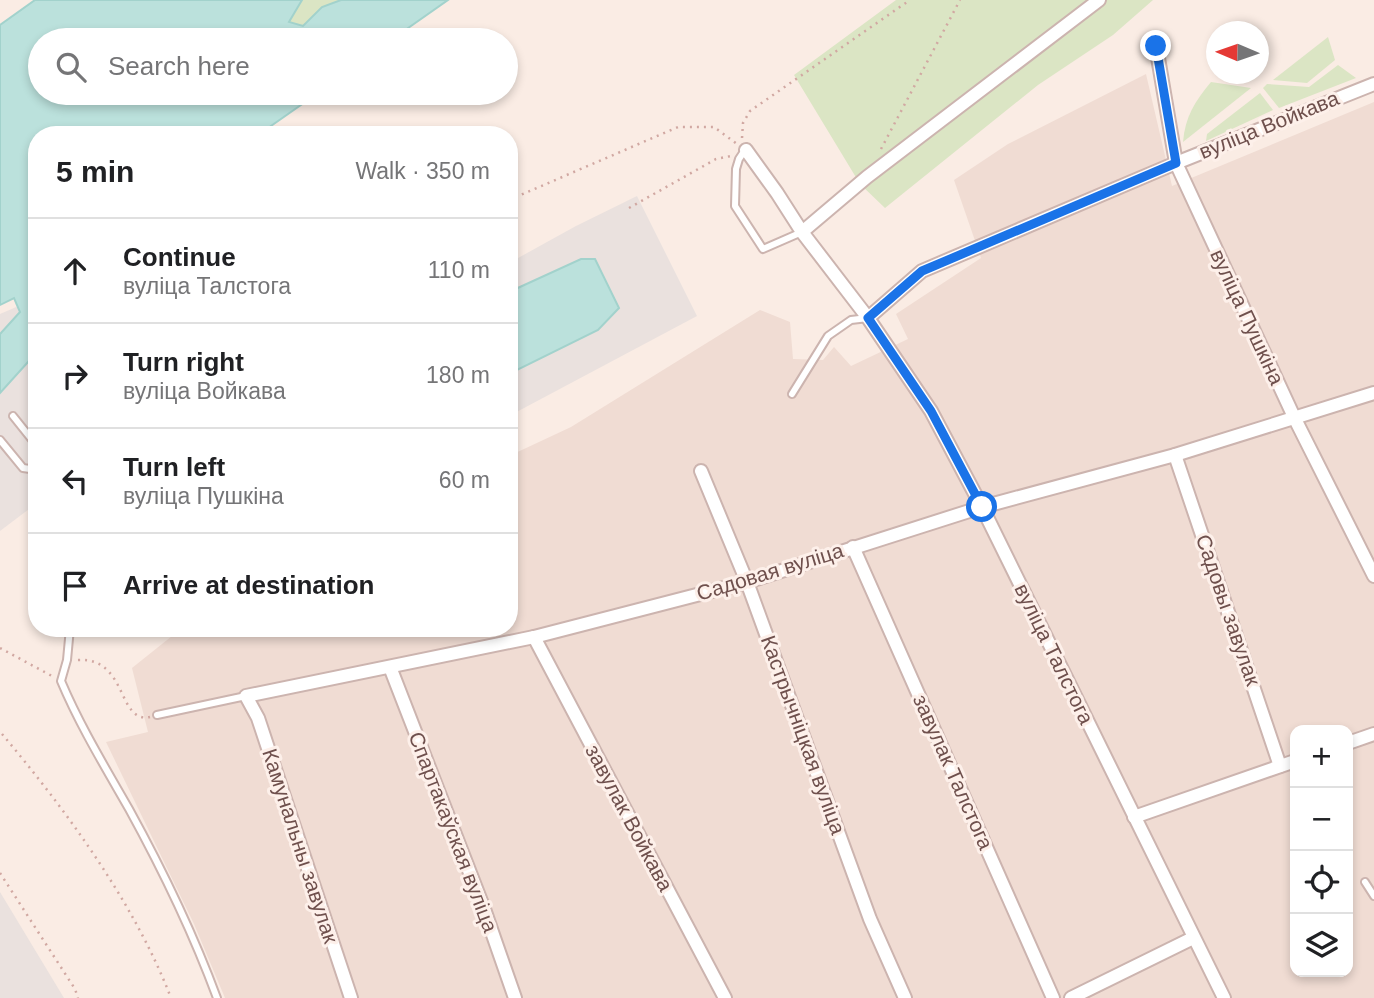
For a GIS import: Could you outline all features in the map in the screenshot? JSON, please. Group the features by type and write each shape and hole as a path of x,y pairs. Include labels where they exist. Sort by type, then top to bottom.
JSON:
{"street":[{"path":"802,232 867,177 1099,0"},
{"name":"вуліца Пушкіна","path":"1156,46 1176,163 1294,417 1374,576"},
{"name":"вуліца Войкава","path":"868,318 922,271 1176,163 1374,84"},
{"name":"вуліца Талстога","path":"742,154 778,193 802,232 868,318 931,411 982,507 1224,998"},
{"name":"Садовая вуліца","path":"246,696 534,637 747,582 982,507 1175,455 1374,393"},
{"name":"Садовы завулак","path":"1175,455 1280,766"},
{"name":"Кастрычніцкая вуліца","path":"701,471 747,582 870,919 905,998"},
{"name":"завулак Талстога","path":"853,547 1054,998"},
{"name":"завулак Войкава","path":"534,637 725,998"},
{"name":"Спартакаўская вуліца","path":"390,667 484,909 515,998"},
{"name":"Камунальны завулак","path":"246,696 258,718 351,998"},
{"path":"1353,741 1374,734"},
{"path":"1134,817 1290,763"},
{"path":"1071,998 1193,938"}],"lane":[{"path":"742,154 735,206 764,249 802,232"},
{"path":"792,394 828,336 851,320 868,318"},
{"path":"13,416 28,435"},
{"path":"0,440 23,468 28,469"},
{"path":"70,637 61,681 78,720 130,812 201,953 217,998"},
{"name":"Садовая вуліца","path":"157,715 246,696"},
{"path":"1365,882 1374,896"}],"path":[{"path":"742,154 743,123 750,111 910,0"},
{"path":"879,153 960,0"},
{"path":"518,196 678,127 714,127 742,154"},
{"path":"629,208 716,159 742,154"},
{"path":"1,649 61,681"},
{"path":"67,660 85,659 99,664 118,681 125,702 134,715 144,718 157,715"},
{"path":"2,734 80,835 134,921 172,998"},
{"path":"0,873 75,989 78,998"}],"shaded area":[{"path":"1146,74 1172,186 1374,102 1374,998 225,998 194,924 106,742 148,732 132,668 171,637 518,637 518,452 571,427 760,310 790,322 793,359 823,360 834,347 851,366 908,339 896,314 981,258 954,180 1008,144"},
{"path":"637,196 697,316 518,411 518,258"},
{"path":"28,302 28,510 0,531 0,314"},
{"path":"0,892 64,998 0,998"}],"green space":[{"path":"302,0 341,0 322,7 304,26 289,22"},
{"path":"896,0 1153,0 1113,35 1038,85 885,208 860,184 794,75"},
{"path":"1328,37 1335,60 1307,83 1273,80"},
{"path":"1338,65 1356,78 1279,108 1263,88 1267,84 1309,87"},
{"path":"1209,84 1251,88 1183,142 1186,125 1200,96"},
{"path":"1260,93 1273,110 1206,141 1207,134"}],"water":[{"path":"35,0 302,0 289,22 303,26 322,7 341,0 448,0 408,28 28,28 28,105 301,105 271,126 28,126 28,362 0,393 0,334 20,312 14,298 0,305 0,25"},
{"path":"581,259 595,259 619,308 598,330 518,370 518,288"}],"route":[{"path":"982,507 931,411 868,318 922,271 1176,163 1156,46"}]}
